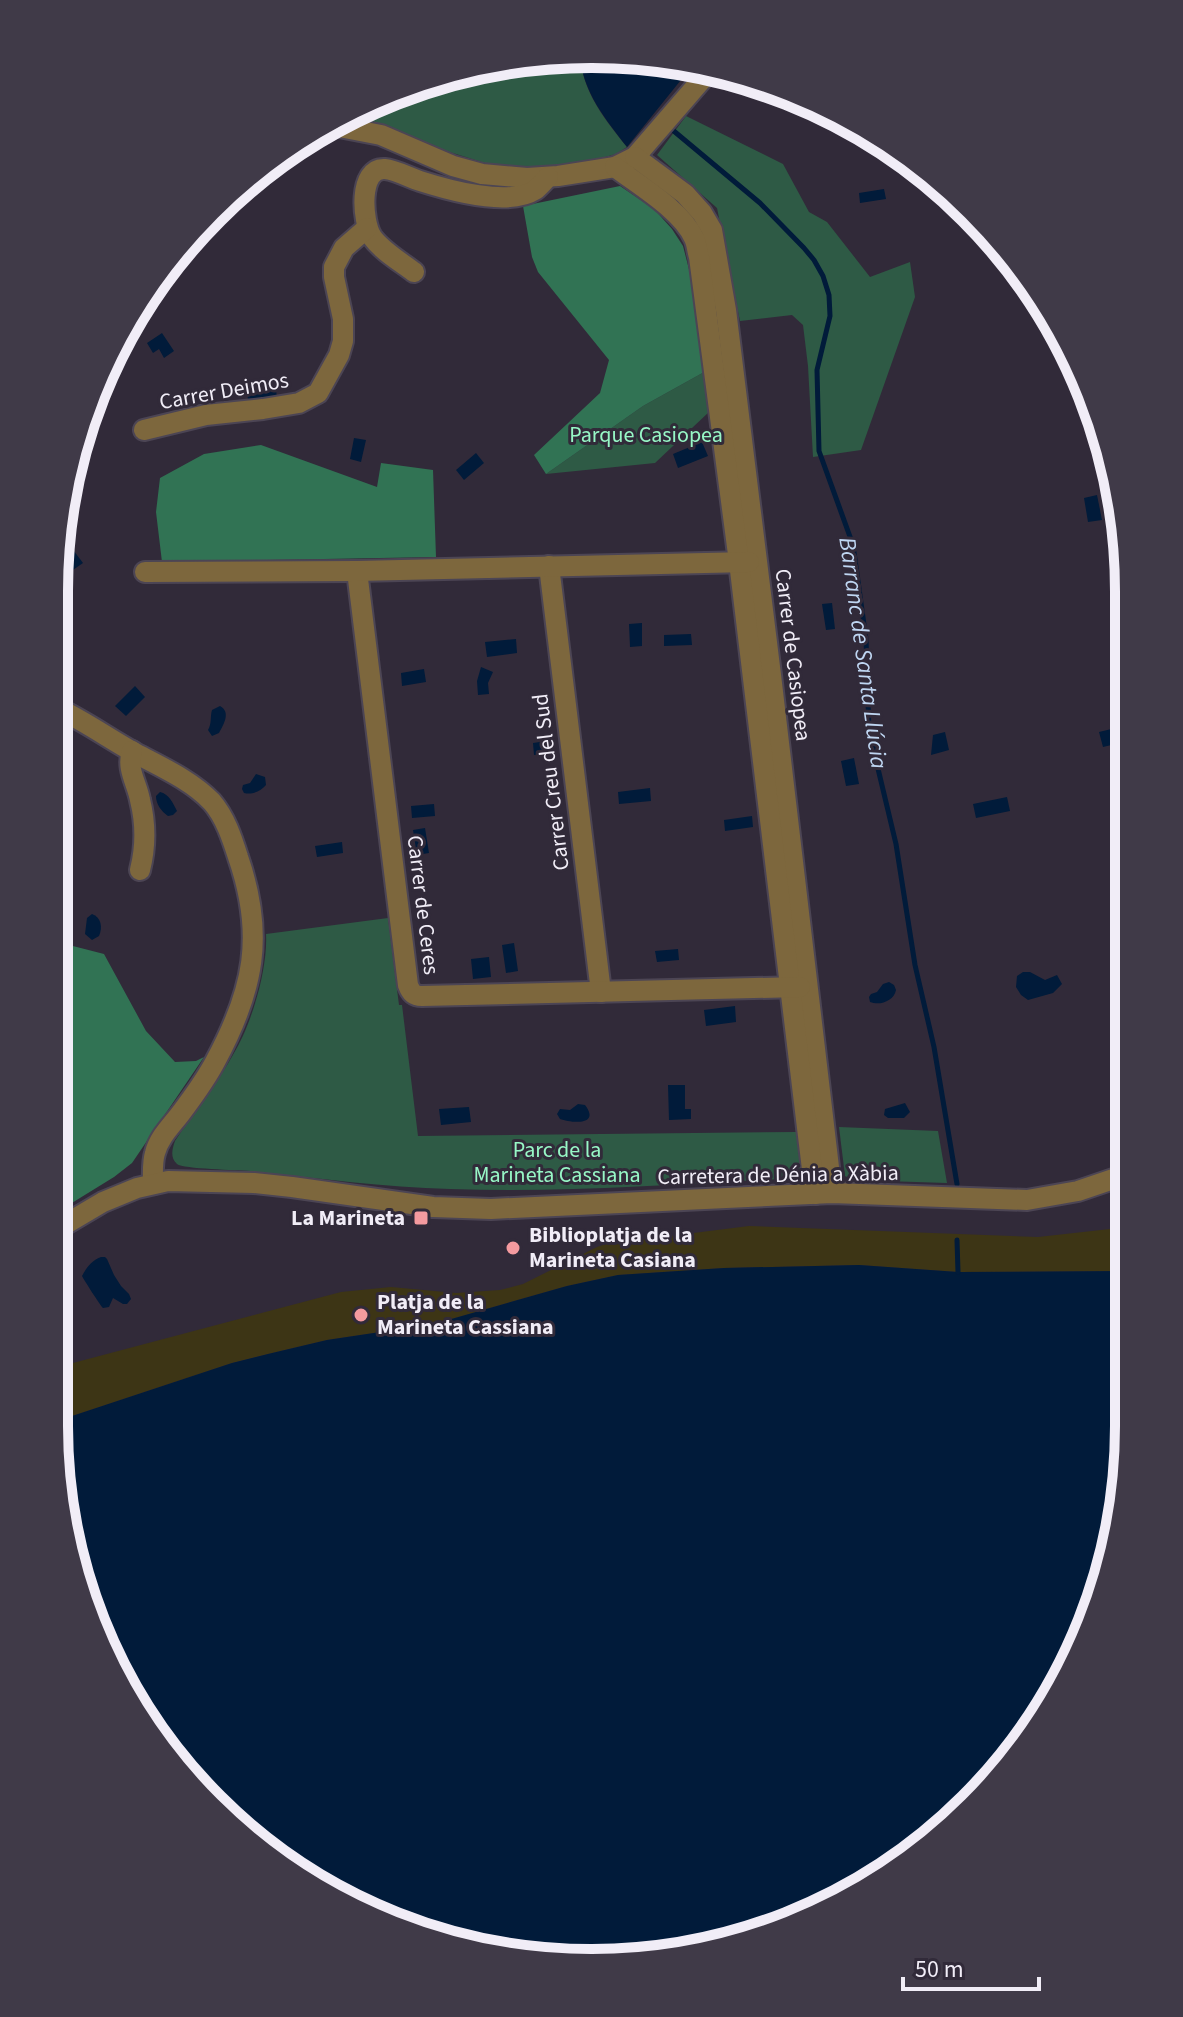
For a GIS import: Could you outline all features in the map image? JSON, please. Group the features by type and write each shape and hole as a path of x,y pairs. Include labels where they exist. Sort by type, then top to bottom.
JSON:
{"street":[{"path":"348,129 381,135 453,166 482,174 548,177 615,167 640,152 702,80"},
{"name":"Carrer de Casiopea","path":"640,152 685,194 712,230 726,310 748,562 823,1193"},
{"name":"Carrer de Casiopea","path":"615,167 670,209 695,239 748,562"},
{"path":"414,272 373,238 367,228 366,184 375,171 384,169 480,196 506,197 534,191 548,177"},
{"name":"Carrer Deimos","path":"144,430 206,415 299,403 318,393 339,355 343,341 343,319 334,267 344,248 367,228"},
{"path":"145,572 357,571 748,562"},
{"name":"Carrer Creu del Sud","path":"549,566 601,992"},
{"name":"Carrer de Ceres","path":"357,571 411,992 417,996 799,987"},
{"path":"68,713 203,794 217,809 228,829 246,878 254,929 250,972 235,1018 215,1062 157,1146 153,1184"},
{"path":"132,751 129,765 140,798 145,836 140,870"},
{"name":"Carretera de Dénia a Xàbia","path":"68,1223 103,1202 137,1188 181,1181 254,1183 433,1207 491,1209 823,1193 1027,1200 1078,1191 1115,1178"}],"green space":[{"path":"582,68 591,95 627,147 616,154 577,165 530,170 504,169 427,145 364,120 423,96 489,78 523,72"},
{"path":"686,116 783,164 809,212 827,222 870,277 910,262 915,297 861,450 813,457 803,325 792,315 740,321 717,208 657,155"},
{"path":"620,186 654,209 683,246 706,371 643,406 546,474 534,455 600,393 609,360 538,272 532,257 523,206"},
{"name":"Parque Casiopea","path":"706,371 710,411 655,463 546,474 643,406"},
{"path":"261,445 377,487 381,463 433,470 436,557 162,562 156,512 160,478 204,454"},
{"name":"Parc de la Marineta Cassiana","path":"388,918 418,1136 797,1132 802,1174 797,1178 667,1185 493,1190 350,1182 177,1164 172,1156 175,1141 227,1064 247,1027 262,979 266,934"},
{"path":"68,944 104,954 146,1031 175,1062 196,1061 204,1057 132,1163 68,1205"},
{"path":"839,1127 938,1131 947,1183 853,1180 845,1176"}],"sand":[{"name":"Platja de la Marineta Cassiana","path":"749,1226 1038,1237 1115,1228 1115,1271 958,1272 859,1265 724,1268 618,1275 567,1286 434,1324 327,1340 232,1363 68,1417 68,1364 341,1292 391,1287 456,1293 500,1290 523,1284 606,1244"}],"water":[{"path":"582,68 626,69 684,76 627,147 596,104"},
{"path":"884,189 886,199 860,203 859,193"},
{"path":"162,333 174,351 164,358 159,349 153,353 147,343"},
{"path":"247,389 276,389 277,399 248,401"},
{"path":"354,438 366,440 361,462 350,459"},
{"path":"702,442 708,456 678,468 673,454"},
{"path":"476,453 484,463 464,480 456,470"},
{"path":"1097,495 1102,520 1088,522 1084,498"},
{"path":"70,546 83,563 69,573"},
{"path":"832,603 835,629 826,630 822,604"},
{"path":"642,623 642,646 630,647 629,624"},
{"path":"691,634 692,645 664,646 664,635"},
{"path":"516,639 517,653 487,657 485,642"},
{"path":"481,667 493,672 488,683 489,694 478,695 477,681"},
{"path":"424,669 426,682 402,686 401,673"},
{"path":"135,686 145,697 126,716 115,706"},
{"path":"220,706 226,718 219,733 212,736 208,730 212,710"},
{"path":"1115,728 1115,744 1103,747 1099,732"},
{"path":"945,732 949,750 931,755 933,735"},
{"path":"553,740 555,752 534,755 533,743"},
{"path":"854,758 859,784 846,786 841,761"},
{"path":"256,774 265,777 266,785 256,792 244,793 243,785 250,783"},
{"path":"650,788 651,801 619,804 618,792"},
{"path":"160,792 174,805 177,811 173,815 168,816 159,807 156,796"},
{"path":"1007,797 1010,811 976,818 973,804"},
{"path":"434,804 435,816 412,818 411,806"},
{"path":"752,816 753,827 725,831 724,820"},
{"path":"425,828 429,853 417,855 413,830"},
{"path":"342,842 343,853 317,857 315,846"},
{"path":"92,914 101,926 99,936 92,940 85,934 87,918"},
{"path":"514,943 518,971 506,973 502,945"},
{"path":"678,949 679,960 657,962 655,951"},
{"path":"489,957 491,977 473,979 471,959"},
{"path":"1023,972 1045,980 1057,975 1062,984 1053,993 1028,1000 1016,987 1017,976"},
{"path":"889,982 896,990 890,1000 870,1002 871,994"},
{"path":"735,1006 736,1022 706,1026 704,1010"},
{"path":"668,1085 685,1085 685,1109 691,1109 691,1119 669,1120"},
{"path":"905,1103 910,1112 904,1118 884,1115 885,1109"},
{"path":"578,1104 585,1105 589,1112 587,1120 560,1119 557,1114 560,1109 570,1110"},
{"path":"469,1107 471,1122 441,1125 439,1109"},
{"path":"101,1257 107,1259 114,1275 129,1294 131,1299 127,1304 113,1298 109,1307 103,1308 82,1276"},
{"path":"859,1265 958,1272 1115,1271 1114,1460 1111,1494 1097,1561 1075,1626 1045,1687 985,1771 962,1796 910,1841 823,1895 727,1931 660,1945 626,1948 523,1945 423,1921 330,1879 246,1819 221,1796 176,1744 138,1687 108,1626 78,1528 72,1494 68,1417 232,1363 327,1340 434,1324 567,1286 618,1275 724,1268"}],"waterway":[{"name":"Barranc de Santa Llúcia","path":"669,127 760,203 804,248 823,276 829,295 830,316 817,370 819,451 853,545 866,639 869,731 896,844 915,965 934,1047 957,1184"},
{"name":"Barranc de Santa Llúcia","path":"957,1240 958,1272"}],"place":[{"name":"La Marineta","path":"421,1218"},
{"name":"Biblioplatja de la Marineta Casiana","path":"513,1248"},
{"name":"Platja de la Marineta Cassiana","path":"361,1315"}]}
